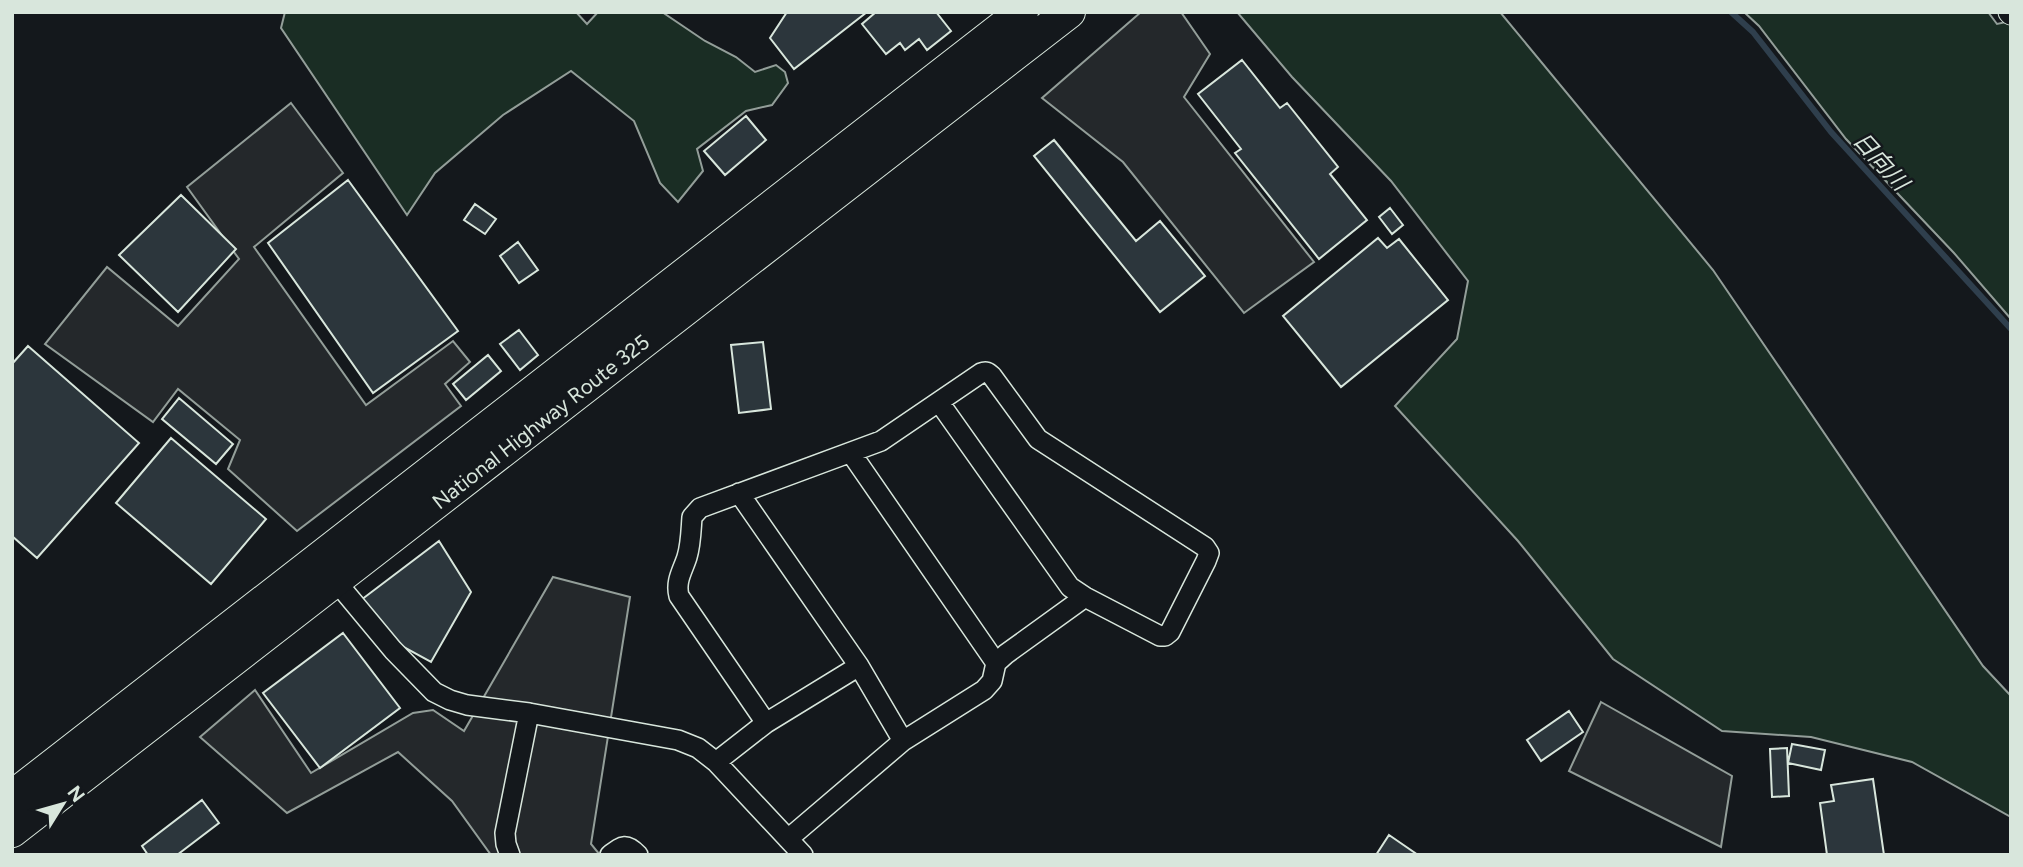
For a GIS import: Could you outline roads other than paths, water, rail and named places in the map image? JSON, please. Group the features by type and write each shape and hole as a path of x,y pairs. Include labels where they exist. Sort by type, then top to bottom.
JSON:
{"highway":[{"name":"National Highway Route 325","path":"12,831 327,570 1022,12"},
{"name":"National Highway Route 325","path":"12,797 327,570 1069,12"}],"street":[{"path":"766,723 677,589 688,556 695,511 881,440 981,373 988,372 1038,439 1205,547 1209,553 1170,632 1160,636 1085,597 1066,582 939,402"},
{"path":"851,453 996,663"},
{"path":"740,493 859,666 902,741"},
{"path":"327,570 393,650 434,692 467,705 529,713 678,740 698,748 716,762 803,855"},
{"path":"788,839 902,741 984,690 992,681 996,663 1085,597"},
{"path":"716,762 766,723 859,666"},
{"path":"510,855 505,833 529,713"},
{"path":"610,855 621,846 627,846 638,855"}],"waterway":[{"name":"日向川","path":"1731,12 1753,32 1831,132 2011,329"}]}
